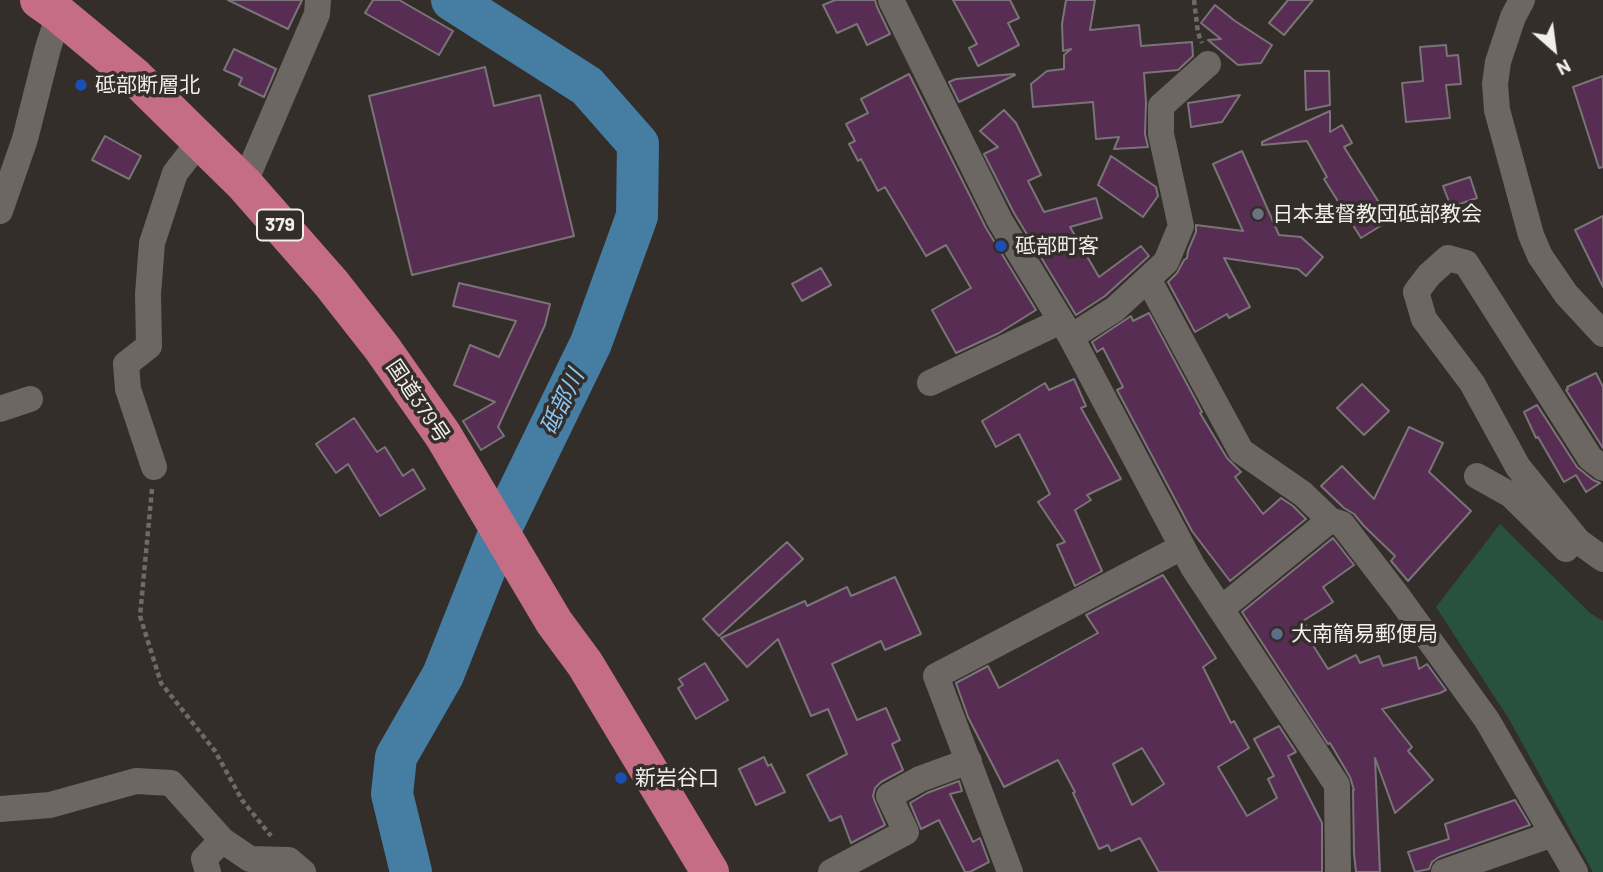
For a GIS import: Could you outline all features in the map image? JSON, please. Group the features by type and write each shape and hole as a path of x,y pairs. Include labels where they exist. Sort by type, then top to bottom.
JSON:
{"highway":[{"name":"国道379号","path":"49,7 135,77 244,184 331,283 382,348 443,435 554,622 584,664 710,872"}],"street":[{"path":"891,0 1000,221 1066,329 1193,567 1337,785 1338,872"},
{"path":"1522,0 1513,17 1498,62 1495,84 1497,110 1531,235 1540,256 1566,294 1603,334"},
{"path":"0,211 25,139 48,48 49,7"},
{"path":"244,184 318,7"},
{"path":"930,383 1115,309 1166,262 1181,226 1161,134 1161,106 1208,64"},
{"path":"154,467 128,389 126,364 149,346 148,293 152,243 175,173 201,140"},
{"path":"1603,468 1590,458 1466,263 1448,258 1429,275 1416,292 1424,319 1472,383 1518,467 1578,541 1603,559"},
{"path":"1148,279 1241,451 1303,494 1330,520 1342,524 1487,720 1575,872"},
{"path":"0,409 30,398"},
{"path":"1477,476 1511,495 1567,550 1578,541"},
{"path":"1221,609 1330,520"},
{"path":"1010,872 936,676 1182,547"},
{"path":"831,872 906,832 889,796 920,779 969,761"},
{"path":"0,809 50,805 136,780 171,783 222,840 250,859 296,866"},
{"path":"1444,872 1553,834"},
{"path":"208,872 204,859 222,840"}],"path":[{"path":"1194,0 1198,33 1208,64"},
{"path":"154,467 140,616 161,683 215,751 242,800 296,866"}],"green space":[{"path":"1500,524 1590,613 1603,621 1603,872 1593,872 1509,719 1436,607"}],"building":[{"path":"228,0 302,0 288,29"},
{"path":"373,0 399,0 453,31 439,55 365,13"},
{"path":"835,0 875,0 890,34 867,45 857,24 837,33 823,5"},
{"path":"953,0 1010,0 1019,18 1008,23 1019,45 978,66 969,48 977,44"},
{"path":"1066,0 1095,0 1090,30 1139,25 1141,46 1192,42 1193,56 1178,70 1144,73 1145,134 1148,147 1114,149 1119,137 1096,139 1093,102 1033,107 1031,84 1047,71 1064,69 1064,55 1071,49 1063,51 1062,24"},
{"path":"1288,0 1313,0 1284,35 1269,23"},
{"path":"1215,5 1272,45 1261,63 1238,65 1208,40 1221,39 1201,23"},
{"path":"1446,45 1447,56 1458,55 1461,84 1446,85 1450,118 1406,122 1402,83 1423,81 1420,47"},
{"path":"234,49 276,69 264,97 239,85 242,78 224,70"},
{"path":"485,67 494,106 540,95 574,236 412,275 369,96"},
{"path":"1305,71 1329,71 1330,105 1306,110"},
{"path":"909,74 986,228 1036,310 999,333 956,353 932,310 971,288 946,245 926,256 885,187 878,191 861,159 858,161 849,144 855,141 846,124 868,113 861,99"},
{"path":"1014,74 959,102 949,82 956,79"},
{"path":"1603,76 1603,167 1599,168 1573,87"},
{"path":"1240,95 1222,122 1191,127 1188,103"},
{"path":"1004,110 1016,123 1041,175 1028,181 1044,212 1096,198 1102,218 1070,227 1099,277 1141,246 1149,256 1105,296 1076,315 1014,213 984,154 998,147 980,131"},
{"path":"1330,111 1330,132 1342,125 1352,143 1344,147 1390,220 1361,238 1324,179 1327,177 1307,141 1262,145 1262,142"},
{"path":"105,136 141,156 129,179 92,160"},
{"path":"1242,151 1279,235 1301,237 1323,257 1306,276 1298,269 1224,258 1250,307 1229,318 1227,314 1195,332 1168,282 1187,258 1196,225 1243,231 1213,164"},
{"path":"1111,156 1156,187 1158,196 1143,217 1098,185"},
{"path":"1470,177 1477,198 1451,207 1443,186"},
{"path":"1603,216 1603,287 1575,230"},
{"path":"821,268 831,285 802,301 792,284"},
{"path":"459,283 550,304 545,325 498,427 504,436 481,450 463,421 495,402 454,385 470,345 499,357 516,321 453,306"},
{"path":"1149,313 1202,412 1200,413 1227,458 1241,472 1235,477 1263,514 1281,498 1306,519 1230,581 1192,531 1117,390 1123,387 1103,348 1097,352 1092,342 1131,316 1133,321"},
{"path":"1596,373 1603,387 1603,448 1566,390 1567,387"},
{"path":"1074,379 1086,406 1081,408 1121,479 1087,495 1091,500 1075,510 1102,571 1075,586 1057,545 1065,542 1038,502 1050,494 1019,434 996,447 982,421 1045,383 1049,390"},
{"path":"1362,384 1389,411 1364,435 1337,408"},
{"path":"1537,405 1577,467 1600,483 1586,492 1576,475 1564,482 1538,437 1536,438 1524,412"},
{"path":"354,418 377,452 385,447 403,476 413,469 425,489 380,516 348,464 336,473 316,444"},
{"path":"1409,427 1443,443 1429,472 1471,511 1408,581 1391,561 1395,556 1354,514 1321,486 1342,466 1374,499"},
{"path":"1333,538 1354,565 1323,587 1333,602 1303,621 1313,637 1309,639 1328,669 1356,655 1360,663 1379,656 1383,666 1416,657 1419,669 1427,664 1446,690 1382,709 1412,747 1408,751 1433,780 1395,813 1375,758 1380,872 1356,872 1354,790 1350,777 1242,612"},
{"path":"787,542 803,559 719,636 703,619"},
{"path":"1163,575 1216,658 1203,667 1231,723 1234,721 1249,748 1218,767 1247,816 1277,798 1268,779 1274,776 1254,739 1279,726 1296,752 1288,756 1322,823 1322,872 1159,872 1140,838 1111,851 1108,845 1099,849 1058,760 1004,787 968,717 956,683 988,666 999,688 1098,633 1086,615","holes":["1142,748 1164,784 1132,805 1113,764"]},
{"path":"895,577 921,634 885,650 881,641 832,664 857,720 886,708 900,740 892,744 903,770 881,782 875,788 873,796 885,825 851,843 841,816 830,821 807,775 847,754 828,709 811,716 778,639 747,667 721,638 805,601 807,606 847,587 851,596"},
{"path":"705,663 728,700 696,719 678,688 683,685 679,679"},
{"path":"764,757 768,766 771,764 785,792 756,805 739,769"},
{"path":"959,781 962,791 950,794 973,842 980,838 989,862 970,872 965,872 939,820 921,829 910,803 927,793"},
{"path":"1515,800 1530,825 1439,857 1432,862 1429,869 1415,872 1408,852 1449,839 1445,824"}],"waterway":[{"name":"砥部川","path":"411,872 392,794 396,757 443,675 502,526 591,343 637,216 638,144 587,86 452,0"}],"place":[{"name":"砥部断層北","path":"81,85"},
{"name":"日本基督教団砥部教会","path":"1258,214"},
{"name":"砥部町客","path":"1001,246"},
{"name":"大南簡易郵便局","path":"1277,634"},
{"name":"新岩谷口","path":"621,778"}]}
